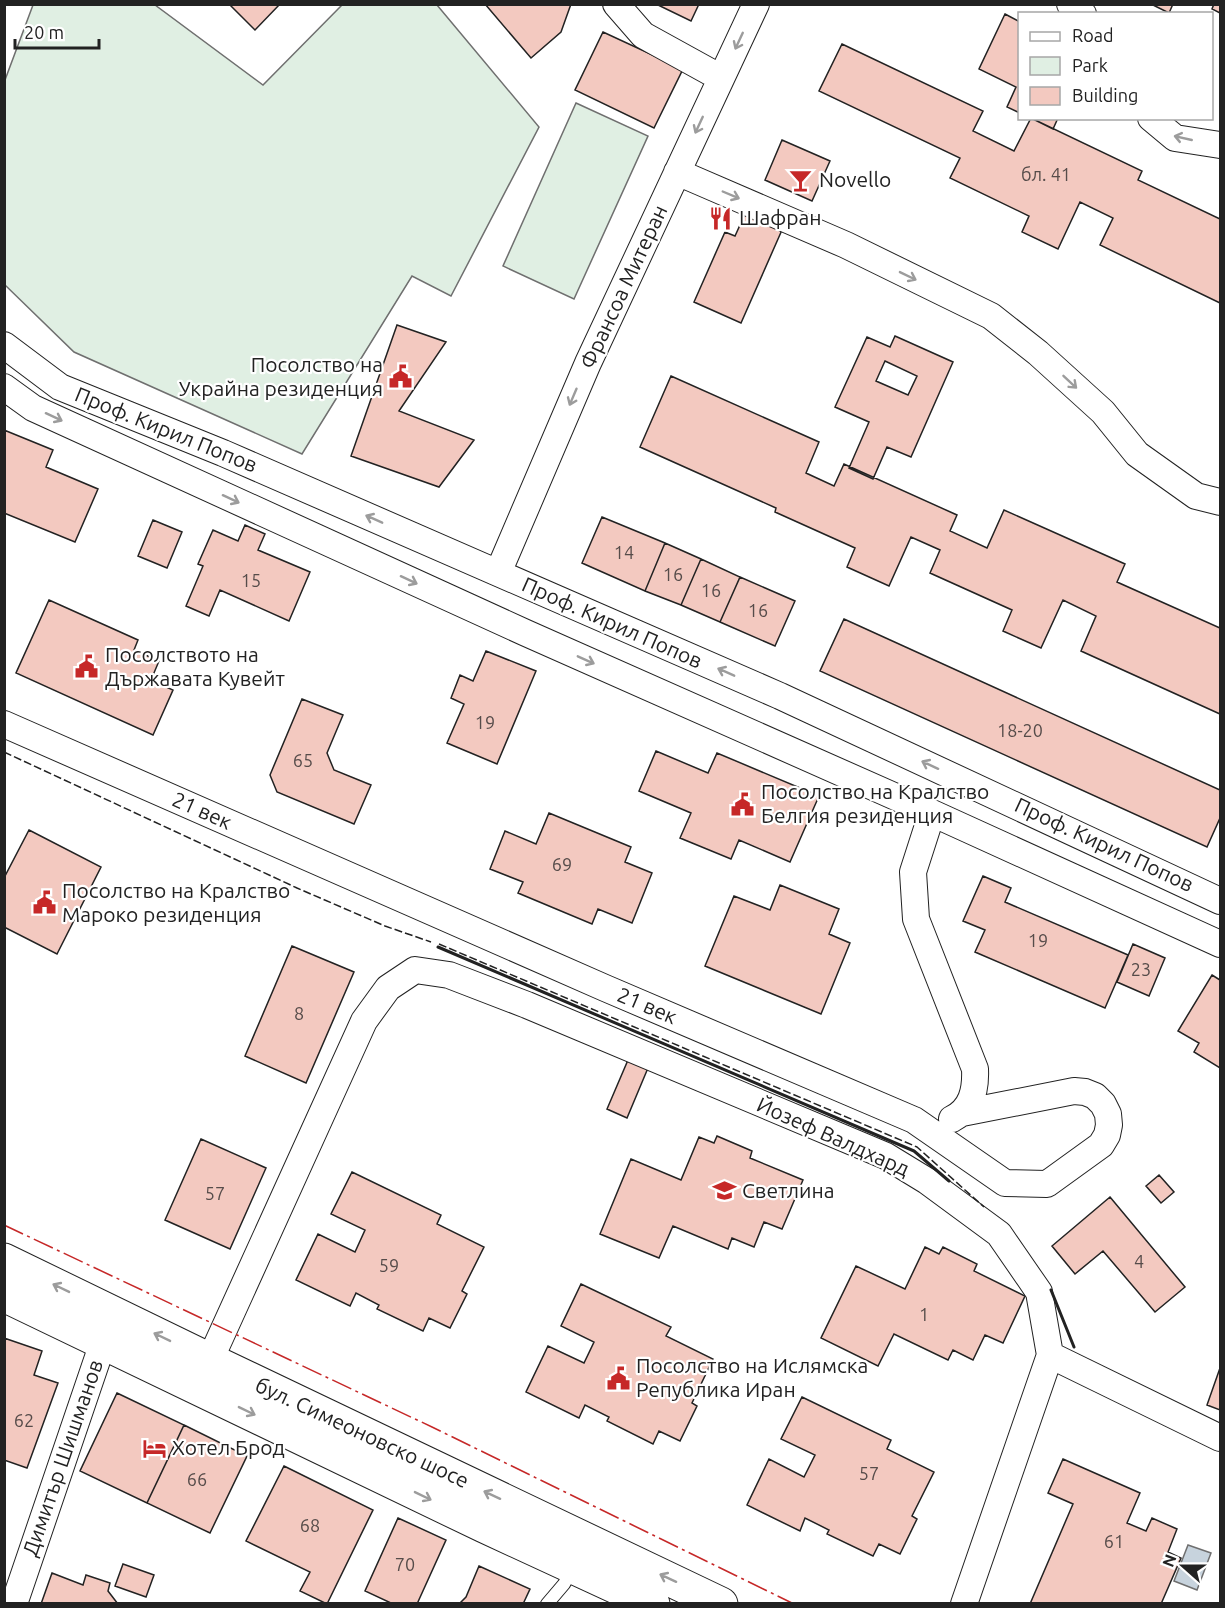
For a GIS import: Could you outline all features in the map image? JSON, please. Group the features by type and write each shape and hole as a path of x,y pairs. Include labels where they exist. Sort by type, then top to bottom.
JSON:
{"main road":[{"name":"бул. Симеоновско шосе","path":"4,1260 108,1328 484,1526 652,1604"},
{"name":"бул. Симеоновско шосе","path":"4,1295 210,1360 721,1604"}],"street":[{"path":"616,4 643,35 721,78"},
{"name":"Франсоа Митеран","path":"498,573 588,363 756,4"},
{"path":"1153,120 1175,138 1221,145"},
{"path":"677,172 846,245 991,316 1038,353 1103,412 1137,454 1196,496 1221,502"},
{"name":"Проф. Кирил Попов","path":"4,345 60,387 223,453 780,696 1221,901"},
{"name":"Проф. Кирил Попов","path":"4,387 33,408 526,633 1221,944"},
{"name":"21 век","path":"4,724 605,988 914,1120 1005,1183 1047,1184 1101,1145 1110,1125 1108,1113 1095,1096 1074,1091 962,1113"},
{"path":"914,1120 936,1123 962,1113 976,1084 975,1069 916,919 914,872 932,813"},
{"name":"Йозеф Валдхард","path":"210,1360 364,1021 388,988 415,970 449,975 527,1005 886,1156 927,1180 999,1233 1039,1292 1050,1355 964,1604"},
{"name":"Димитър Шишманов","path":"14,1604 108,1328"},
{"path":"1050,1355 1221,1438"}],"lane":[{"path":"547,1604 564,1584 574,1567"}],"green space":[{"path":"33,5 155,5 263,85 342,5 437,5 539,127 451,296 412,276 302,454 74,352 5,285 5,80"},
{"path":"576,103 648,136 574,299 503,266"}],"shaded area":[{"path":"1188,1545 1211,1553 1197,1590 1174,1581"}],"building":[{"path":"229,4 280,4 255,30"},
{"path":"485,4 571,4 561,32 531,58"},
{"path":"656,4 699,4 691,21"},
{"path":"1151,4 1173,4 1169,12"},
{"path":"1214,4 1220,4 1220,13 1212,9"},
{"path":"1005,14 1018,21 1018,112 1007,107 1016,87 979,69"},
{"path":"603,32 683,69 654,128 575,90"},
{"path":"842,44 983,111 973,131 1014,151 1030,120 1035,120 1142,171 1138,180 1220,219 1220,303 1100,245 1113,218 1080,202 1058,249 1022,232 1029,216 950,178 960,158 819,91"},
{"path":"1035,120 1057,120 1053,129"},
{"path":"782,140 830,161 812,201 765,180"},
{"path":"745,214 782,230 741,323 694,302 725,232 735,236"},
{"name":"Посолство на Украйна резиденция","path":"397,325 446,342 399,411 474,440 439,487 351,456"},
{"path":"895,336 953,362 911,457 887,447 873,479 849,468 869,422 835,407 867,337 890,347","holes":["885,361 917,376 908,395 876,381"]},
{"path":"671,376 819,442 806,473 834,486 844,464 957,515 950,531 987,548 1004,510 1125,564 1117,582 1220,628 1220,714 1081,651 1096,616 1063,600 1041,648 1003,631 1012,610 930,573 940,550 911,537 889,586 847,567 855,548 775,512 776,508 640,447"},
{"path":"4,430 53,450 46,467 98,489 75,542 4,513"},
{"path":"602,517 665,543 645,591 582,563"},
{"path":"153,520 182,532 167,568 138,556"},
{"path":"245,525 265,534 258,550 310,572 289,621 220,590 209,616 186,606 203,566 198,564 213,530 238,541"},
{"path":"665,543 701,559 681,605 645,591"},
{"path":"701,559 740,577 720,622 681,605"},
{"path":"740,577 795,601 775,646 720,622"},
{"name":"Посолството на Държавата Кувейт","path":"49,600 138,640 134,650 159,661 151,680 173,690 153,735 16,673"},
{"path":"844,619 1220,790 1220,818 1207,847 820,671"},
{"path":"486,651 536,671 497,764 447,743 464,704 451,698 460,675 473,681"},
{"path":"302,699 343,715 327,753 334,770 371,785 354,824 277,792 270,775"},
{"name":"Посолство на Кралство Белгия резиденция","path":"656,751 708,773 717,753 819,796 790,862 739,840 731,859 680,838 691,813 639,791"},
{"path":"549,813 631,847 625,862 652,873 632,923 598,909 592,924 518,893 523,882 490,869 505,831 536,844"},
{"name":"Посолство на Кралство Мароко резиденция","path":"29,830 101,867 57,954 4,927 4,878"},
{"path":"983,876 1011,888 1005,902 1128,955 1105,1008 975,952 985,930 963,921"},
{"path":"780,885 839,909 829,934 850,943 821,1014 705,966 734,896 770,910"},
{"path":"1133,944 1165,958 1149,996 1117,982"},
{"path":"292,946 354,972 306,1083 245,1056"},
{"path":"1212,975 1220,980 1220,1068 1194,1052 1199,1043 1178,1031"},
{"path":"628,1060 648,1068 627,1118 607,1109"},
{"path":"717,1136 752,1151 750,1158 803,1180 782,1229 764,1222 754,1247 732,1238 728,1249 673,1226 659,1258 600,1234 631,1159 681,1180 699,1137 714,1143"},
{"path":"201,1139 266,1168 230,1249 165,1220"},
{"path":"352,1172 441,1215 437,1224 484,1247 462,1291 467,1294 450,1328 429,1318 423,1331 377,1309 379,1305 356,1293 350,1306 296,1280 318,1234 355,1252 365,1230 331,1214"},
{"path":"1159,1175 1174,1192 1161,1203 1146,1186"},
{"path":"1110,1197 1185,1287 1155,1312 1103,1251 1075,1274 1052,1246"},
{"path":"925,1247 939,1254 943,1247 977,1264 974,1271 1025,1296 1003,1343 985,1335 973,1360 953,1350 948,1360 894,1334 878,1366 821,1338 856,1266 905,1289"},
{"name":"Посолство на Ислямска Република Иран","path":"581,1284 671,1327 666,1336 713,1359 692,1403 697,1406 680,1441 659,1431 653,1444 607,1421 609,1417 585,1405 579,1418 526,1392 548,1346 584,1363 594,1342 561,1326"},
{"path":"4,1338 42,1351 34,1375 58,1383 27,1468 4,1460"},
{"path":"1220,1368 1220,1410 1207,1405"},
{"path":"117,1393 184,1425 147,1503 80,1471"},
{"path":"802,1397 891,1440 887,1449 934,1472 912,1516 917,1519 900,1554 879,1544 873,1556 827,1534 829,1530 805,1518 800,1531 747,1505 769,1459 804,1477 815,1455 781,1439"},
{"path":"184,1425 247,1456 210,1533 147,1503"},
{"path":"1063,1459 1140,1493 1127,1523 1146,1531 1152,1518 1177,1529 1168,1552 1181,1558 1161,1604 1030,1604 1073,1504 1048,1493"},
{"path":"284,1466 373,1510 327,1604 300,1591 310,1572 246,1541"},
{"path":"398,1518 446,1540 417,1604 393,1604 365,1591"},
{"path":"123,1564 154,1575 146,1597 115,1586"},
{"path":"479,1566 530,1589 523,1604 459,1604 466,1597"},
{"path":"52,1573 83,1585 86,1575 110,1583 108,1591 118,1604 41,1604"}],"fence":[{"path":"4,752 297,888 385,926 431,942"},
{"path":"439,944 917,1147 984,1207"}],"wall":[{"path":"438,947 914,1151 949,1181"},
{"path":"1051,1290 1074,1347"}],"power":[{"path":"4,1225 432,1427 794,1604"}],"place":[{"name":"Novello","path":"801,180"},
{"name":"Шафран","path":"721,218"},
{"name":"Посолство на Украйна резиденция","path":"401,377"},
{"name":"Посолството на Държавата Кувейт","path":"87,667"},
{"name":"Посолство на Кралство Белгия резиденция","path":"743,804"},
{"name":"Посолство на Кралство Мароко резиденция","path":"44,903"},
{"name":"Светлина","path":"724,1191"},
{"name":"Посолство на Ислямска Република Иран","path":"618,1378"},
{"name":"Хотел Брод","path":"154,1448"}]}
